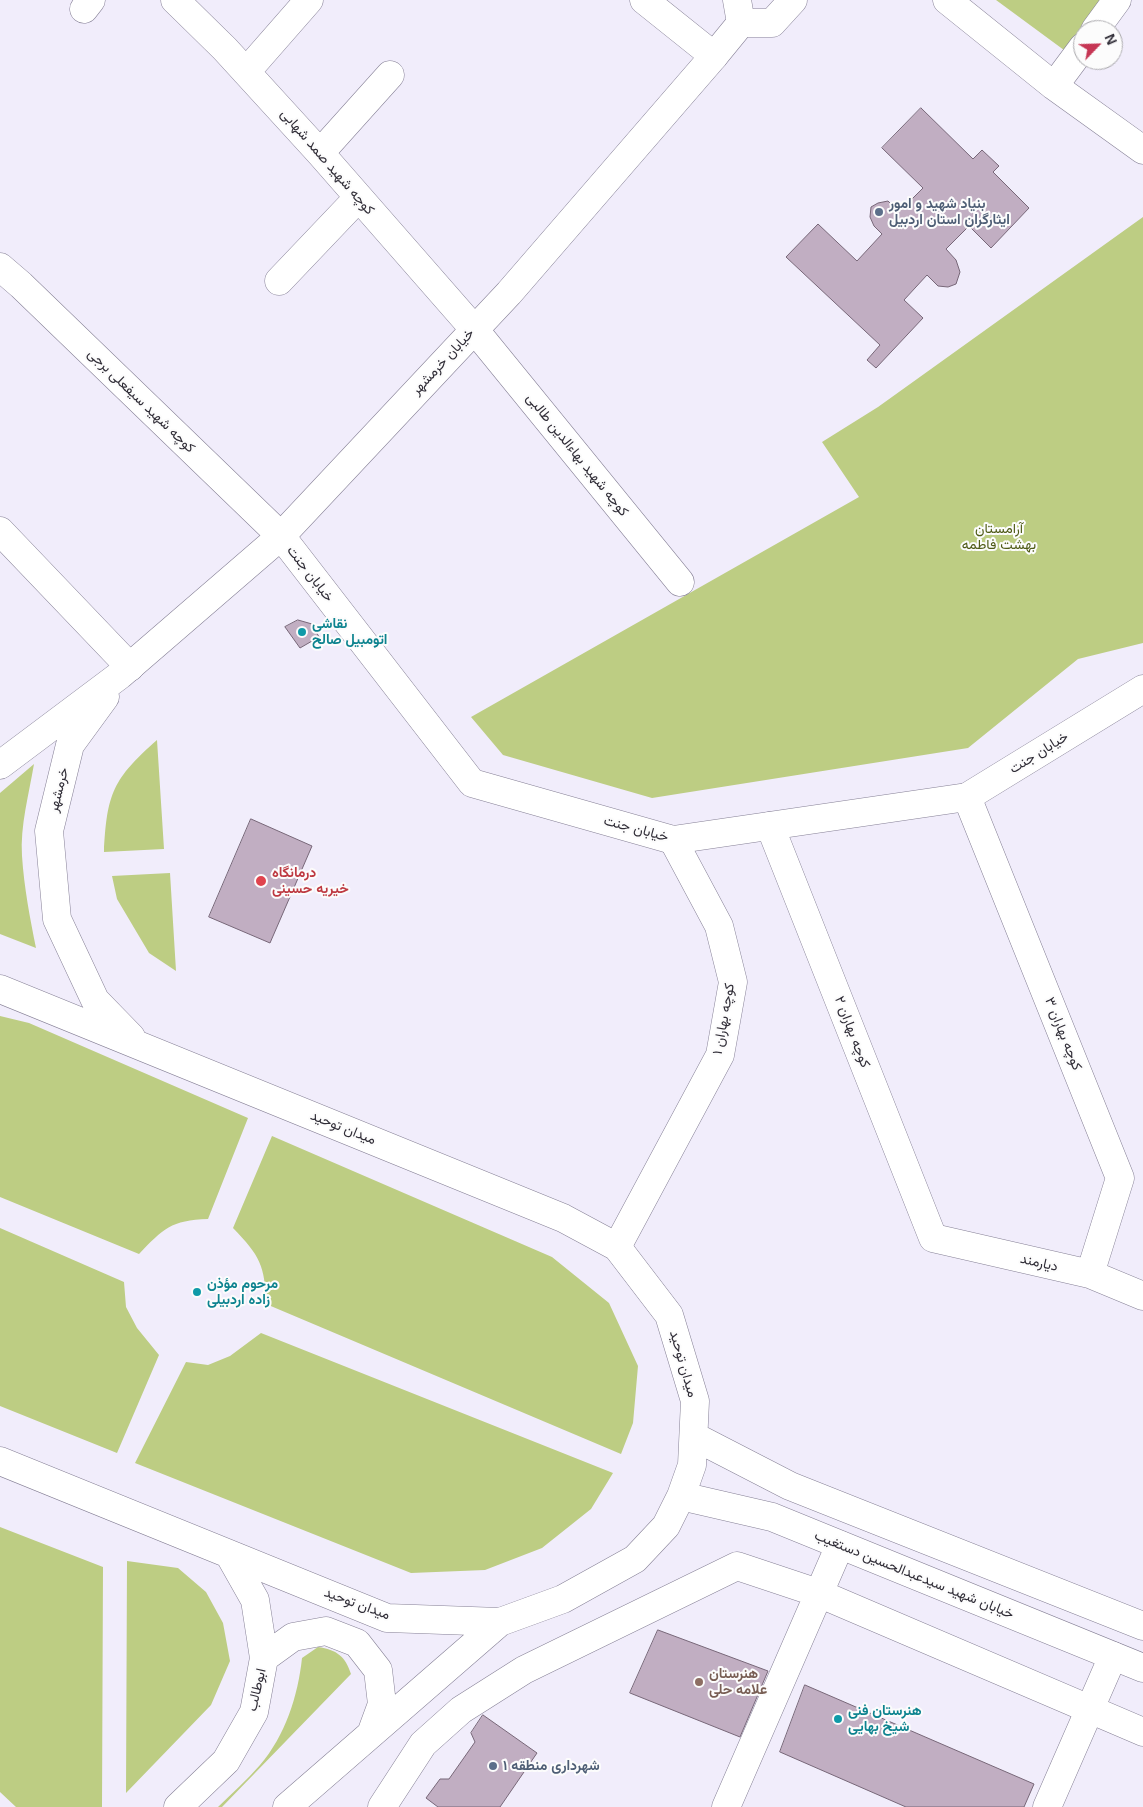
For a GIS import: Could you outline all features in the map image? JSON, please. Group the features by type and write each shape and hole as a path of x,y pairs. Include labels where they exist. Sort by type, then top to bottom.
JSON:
{"street":[{"name":"کوچه شهید صمد شهابی","path":"175,0 246,72 320,153 474,329"},
{"path":"246,72 309,0"},
{"path":"644,0 714,56"},
{"name":"خیابان خرمشهر","path":"125,671 281,536 516,285 714,56 739,12 772,24 793,0"},
{"path":"947,0 1054,86 1143,150"},
{"path":"1102,20 1117,0"},
{"path":"1054,86 1073,60"},
{"path":"320,153 390,75"},
{"path":"279,281 358,198"},
{"name":"کوچه شهید سیفعلی برجی","path":"0,268 21,285 281,536"},
{"name":"کوچه شهید بهاءالدین طالبی","path":"474,329 680,582"},
{"path":"0,531 125,671 0,765"},
{"name":"خیابان جنت","path":"281,536 472,783 673,840 967,797 1143,689"},
{"name":"خرمشهر","path":"125,671 70,745 49,831 57,919 95,1000 138,1044"},
{"name":"کوچه بهاران ۳","path":"967,797 1120,1178 1090,1274"},
{"name":"کوچه بهاران ۲","path":"770,826 933,1238"},
{"name":"کوچه بهاران ۱","path":"617,1247 720,1055 733,982 719,926 673,840"},
{"name":"میدان توحید","path":"0,989 563,1218 617,1247 669,1315 695,1401 695,1437 692,1465 681,1496 666,1526 635,1560 563,1599 500,1622 388,1618 0,1460"},
{"name":"دیارمند","path":"933,1238 1090,1274 1143,1296"},
{"path":"695,1437 790,1486 1143,1626"},
{"name":"خیابان شهید سیدعبدالحسین دستغیب","path":"681,1496 772,1517 1143,1668"},
{"path":"726,1807 840,1545"},
{"name":"ابوطالب","path":"178,1807 226,1761 254,1712 264,1658 255,1600 229,1554"},
{"path":"382,1807 423,1744 461,1710 524,1670 737,1566 818,1593 1143,1732"},
{"path":"287,1807 500,1622"},
{"path":"264,1658 293,1637 326,1631 357,1644 378,1670 382,1704 370,1735"},
{"path":"1047,1807 1113,1656"}],"green space":[{"path":"996,0 1107,0 1092,20 1073,20 1073,46 1068,53"},
{"name":"آرامستان بهشت فاطمه","path":"1143,217 1143,643 1078,659 968,748 652,798 503,755 471,717 859,497 822,442 878,407"},
{"path":"157,740 164,849 104,852 107,815 115,788 131,766"},
{"path":"34,764 22,845 29,914 36,948 0,934 0,793"},
{"path":"170,873 176,971 149,953 117,899 112,876"},
{"path":"0,1016 29,1023 248,1118 208,1219 185,1221 176,1224 162,1232 139,1254 0,1197"},
{"path":"272,1136 552,1257 609,1303 638,1366 633,1423 621,1454 266,1304 264,1280 259,1262 249,1246 233,1228"},
{"path":"0,1228 124,1282 126,1307 137,1328 159,1355 117,1453 0,1406"},
{"path":"261,1333 613,1473 591,1509 542,1548 485,1570 411,1573 135,1463 186,1362 208,1365 230,1356"},
{"path":"0,1527 103,1567 102,1807 16,1807 0,1792"},
{"path":"127,1561 178,1568 206,1592 223,1623 230,1661 211,1705 126,1793"},
{"path":"318,1647 335,1652 343,1658 351,1674 222,1807 218,1807 269,1754 277,1741 294,1701 302,1658"}],"building":[{"path":"921,108 973,159 982,150 999,166 993,172 1029,208 991,248 969,226 946,249 956,260 960,272 956,284 948,287 938,286 927,275 904,300 923,318 876,368 867,360 880,345 786,257 818,224 857,261 882,234 874,226 870,217 871,207 888,201 899,212 923,188 882,148"},
{"name":"نقاشی اتومبیل صالح","path":"298,620 312,624 319,637 300,648 285,627"},
{"name":"درمانگاه خیریه حسینی","path":"251,819 312,846 270,943 209,917"},
{"name":"هنرستان علامه حلی","path":"658,1630 768,1671 740,1737 630,1693"},
{"name":"هنرستان فنی شیخ بهایی","path":"805,1685 1034,1784 1024,1807 906,1807 780,1752"},
{"name":"شهرداری منطقه ۱","path":"483,1715 537,1753 500,1807 438,1807 426,1798 440,1779 449,1779 475,1742 471,1733"}],"place":[{"name":"بنیاد شهید و امور ایثارگران استان اردبیل","path":"879,212"},
{"name":"نقاشی اتومبیل صالح","path":"302,632"},
{"name":"درمانگاه خیریه حسینی","path":"261,881"},
{"name":"مرحوم مؤذن زاده اردبیلی","path":"197,1292"},
{"name":"هنرستان علامه حلی","path":"699,1682"},
{"name":"هنرستان فنی شیخ بهایی","path":"838,1719"},
{"name":"شهرداری منطقه ۱","path":"493,1766"}]}
